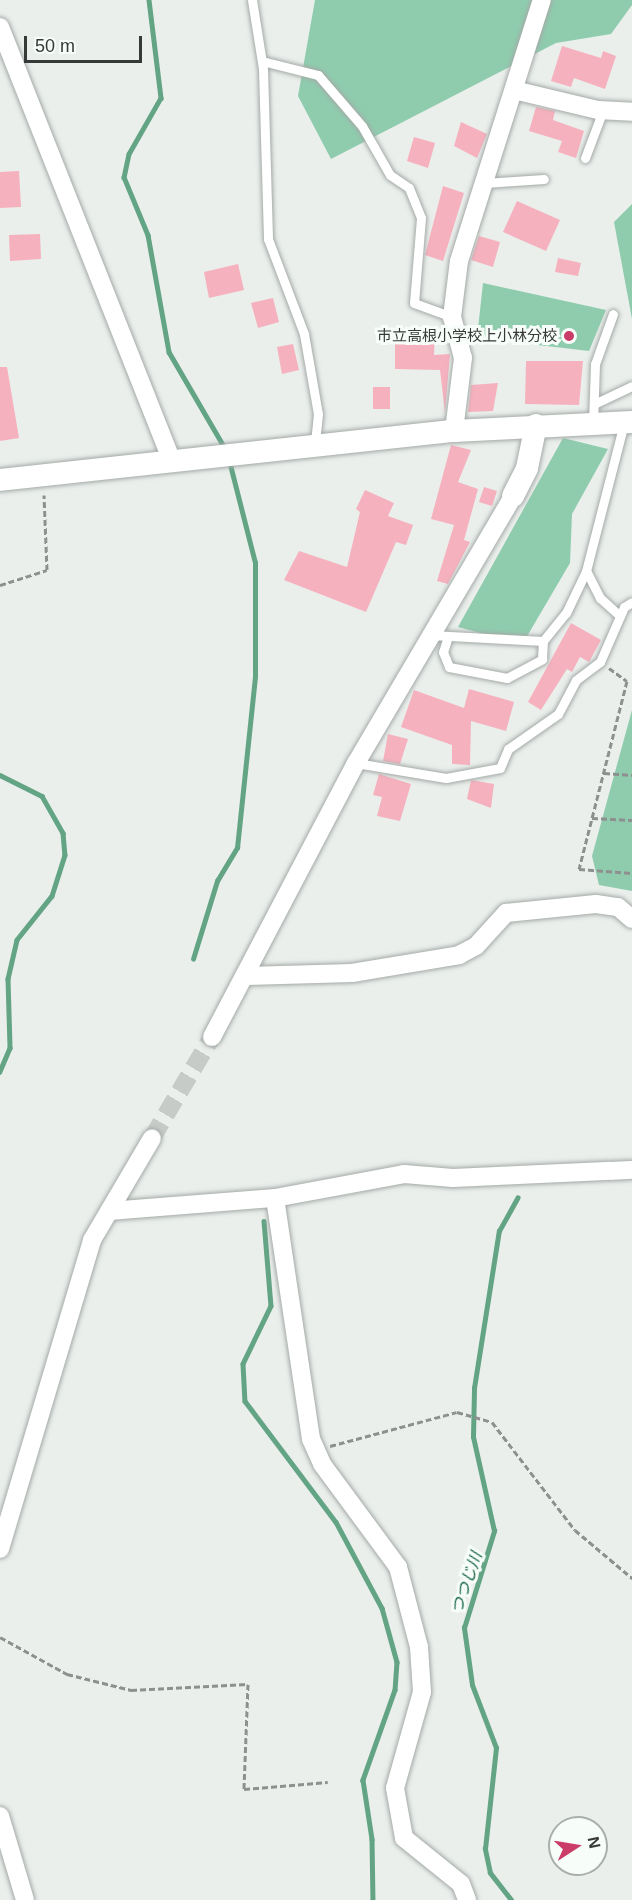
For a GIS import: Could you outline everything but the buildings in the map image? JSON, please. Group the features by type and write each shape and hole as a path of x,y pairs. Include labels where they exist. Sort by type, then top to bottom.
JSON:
{"street":[{"path":"454,431 463,358 452,317 459,261 481,183 518,91 542,0"},
{"path":"0,27 171,460"},
{"path":"518,91 603,110 632,112"},
{"path":"0,480 315,444 536,425 593,414 628,423"},
{"path":"212,1037 247,976 356,763 440,635 527,468 536,425"},
{"path":"247,976 352,972 459,955 476,946 506,913 596,904 618,907 632,919"},
{"path":"0,1549 88,1251 152,1138"},
{"path":"109,1211 275,1198 404,1174 453,1178 632,1170"},
{"path":"275,1198 315,1450 398,1567 419,1647 422,1692 395,1788 404,1838 460,1884 467,1900"},
{"path":"0,1816 25,1900"}],"lane":[{"path":"252,0 262,61 268,239 304,334 318,414 315,444"},
{"path":"262,61 318,75 362,126 390,175 409,188 421,218 414,303 452,317"},
{"path":"585,158 603,110"},
{"path":"481,183 544,180"},
{"path":"593,414 595,364 613,314"},
{"path":"593,414 632,386"},
{"path":"543,641 440,635 449,667 507,678 542,659 543,641 566,612 586,571 628,423"},
{"path":"586,571 600,598 620,616"},
{"path":"356,763 446,778 500,768 508,749 558,714 576,680 600,662 620,616 632,602"}],"path":[{"path":"0,585 47,570 43,475"},
{"path":"600,662 627,681 579,869 632,873"},
{"path":"603,773 632,775"},
{"path":"592,818 632,820"},
{"path":"315,1450 457,1412 492,1422 575,1530 632,1578"},
{"path":"0,1637 67,1674 131,1690 248,1684 244,1789 328,1782"}],"green space":[{"path":"315,0 632,0 632,5 611,34 556,43 331,159 298,96"},
{"path":"632,204 632,319 614,222"},
{"path":"483,283 606,310 589,351 477,338"},
{"path":"563,438 608,449 572,514 570,563 526,638 506,640 458,627"},
{"path":"632,710 632,891 599,885 592,856"}],"waterway":[{"path":"149,0 161,98 129,154 124,177 148,235 169,352 226,450"},
{"path":"193,959 217,881 237,848 255,676 255,563 229,461"},
{"path":"0,775 42,796 63,833 65,855 52,896 17,940 8,979 10,1048 0,1072"},
{"name":"つつじ川","path":"511,1900 490,1873 485,1849 496,1748 472,1685 464,1628 494,1531 473,1437 474,1388 499,1231 517,1198"},
{"path":"264,1221 271,1306 243,1364 245,1401 336,1522 382,1608 397,1662 395,1690 363,1780 372,1839 373,1900"}],"tunnel":[{"path":"152,1138 212,1037"}],"place":[{"name":"市立高根小学校上小林分校","path":"569,336"}]}
